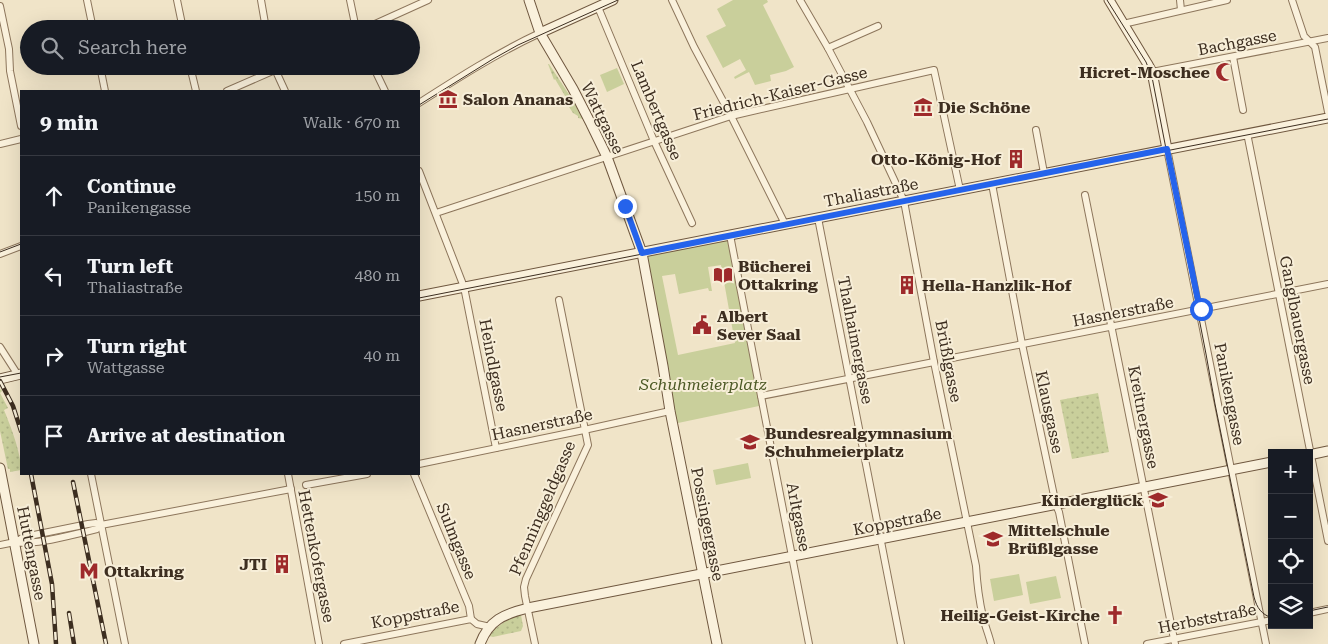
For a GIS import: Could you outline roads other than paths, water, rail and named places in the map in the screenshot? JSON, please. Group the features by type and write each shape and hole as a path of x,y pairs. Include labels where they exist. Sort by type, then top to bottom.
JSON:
{"main road":[{"name":"Wattgasse","path":"528,0 540,33 573,89 607,157 642,253"},
{"path":"540,33 613,0"},
{"path":"1109,0 1152,72 1167,149"},
{"name":"Thaliastraße","path":"420,296 1328,118"},
{"path":"642,253 670,411"},
{"path":"0,379 19,373"},
{"name":"Possingergasse","path":"670,411 716,644"},
{"path":"1313,454 1328,451"},
{"name":"Koppstraße","path":"528,608 1268,463"},
{"name":"Huttengasse","path":"0,468 34,644"},
{"path":"480,644 485,632 496,622 511,612 528,608"}],"street":[{"path":"87,0 90,20"},
{"path":"176,0 181,20"},
{"path":"261,0 264,20"},
{"path":"350,0 354,20"},
{"path":"672,0 784,224"},
{"name":"Brüßlgasse","path":"800,0 828,48 904,201 934,362 968,522 982,613 991,644"},
{"path":"1180,0 1181,10"},
{"path":"1124,24 1227,0"},
{"path":"1292,0 1304,36 1315,47 1328,112"},
{"path":"384,20 425,1"},
{"path":"0,6 20,121"},
{"name":"Lambertgasse","path":"598,7 654,141 692,223"},
{"path":"828,48 878,26"},
{"path":"420,102 473,68 540,33"},
{"name":"Bachgasse","path":"1152,72 1328,38"},
{"path":"0,50 9,49"},
{"path":"1233,56 1243,110"},
{"name":"Friedrich-Kaiser-Gasse","path":"436,213 731,116 934,70 960,190"},
{"path":"102,75 106,90"},
{"path":"192,75 196,90"},
{"path":"228,90 260,75"},
{"path":"278,75 285,90"},
{"path":"377,75 385,90"},
{"path":"1036,130 1044,173"},
{"name":"Ganglbauergasse","path":"1247,133 1309,449"},
{"path":"0,144 20,139"},
{"name":"Panikengasse","path":"1167,149 1266,644"},
{"name":"Heindlgasse","path":"420,173 464,287 496,448"},
{"name":"Klausgasse","path":"992,184 1022,344 1059,512 1085,644"},
{"name":"Kreitnergasse","path":"1085,195 1174,641"},
{"name":"Thalhaimergasse","path":"818,218 901,644"},
{"path":"730,235 760,396 934,362"},
{"path":"0,254 20,246"},
{"name":"Hasnerstraße","path":"952,358 1328,284"},
{"name":"Pfenninggeldgasse","path":"535,644 524,586 588,445 559,300"},
{"path":"0,347 19,373"},
{"name":"Arltgasse","path":"760,396 810,644"},
{"name":"Hasnerstraße","path":"420,464 670,411"},
{"name":"Ganglbauergasse","path":"1313,469 1328,541"},
{"path":"91,475 125,644"},
{"name":"Hettenkofergasse","path":"288,475 319,644"},
{"path":"306,485 361,475"},
{"name":"Sulmgasse","path":"414,475 469,606 471,618"},
{"path":"0,545 15,542 24,537 88,524 101,525 291,489"},
{"path":"1313,612 1328,609"},
{"name":"Koppstraße","path":"344,644 471,618 477,624 490,627"},
{"name":"Herbststraße","path":"1148,644 1174,641 1268,621"}],"tram line":[{"path":"420,104 518,45 618,0"},
{"path":"1107,0 1146,62 1152,77 1254,597 1260,610 1268,616"},
{"path":"420,298 1328,119"},
{"path":"0,252 20,244"},
{"path":"0,377 20,373"},
{"path":"1313,610 1328,607"}],"railway":[{"path":"0,381 13,406 20,428"},
{"path":"31,475 52,584 56,644"},
{"path":"73,482 106,644"},
{"path":"69,613 74,644"}],"place":[{"name":"Hicret-Moschee","path":"1225,72"},
{"name":"Salon Ananas","path":"448,99"},
{"name":"Die Schöne","path":"923,107"},
{"name":"Otto-König-Hof","path":"1016,159"},
{"name":"Bücherei Ottakring","path":"723,275"},
{"name":"Hella-Hanzlik-Hof","path":"907,285"},
{"name":"Albert Sever Saal","path":"702,325"},
{"name":"Bundesrealgymnasium Schuhmeierplatz","path":"750,442"},
{"name":"Kinderglück","path":"1158,500"},
{"name":"Mittelschule Brüßlgasse","path":"993,539"},
{"name":"JTI","path":"282,564"},
{"name":"Ottakring","path":"89,571"},
{"name":"Heilig-Geist-Kirche","path":"1115,615"}],"park label":[{"name":"Schuhmeierplatz","path":"703,384"}]}
